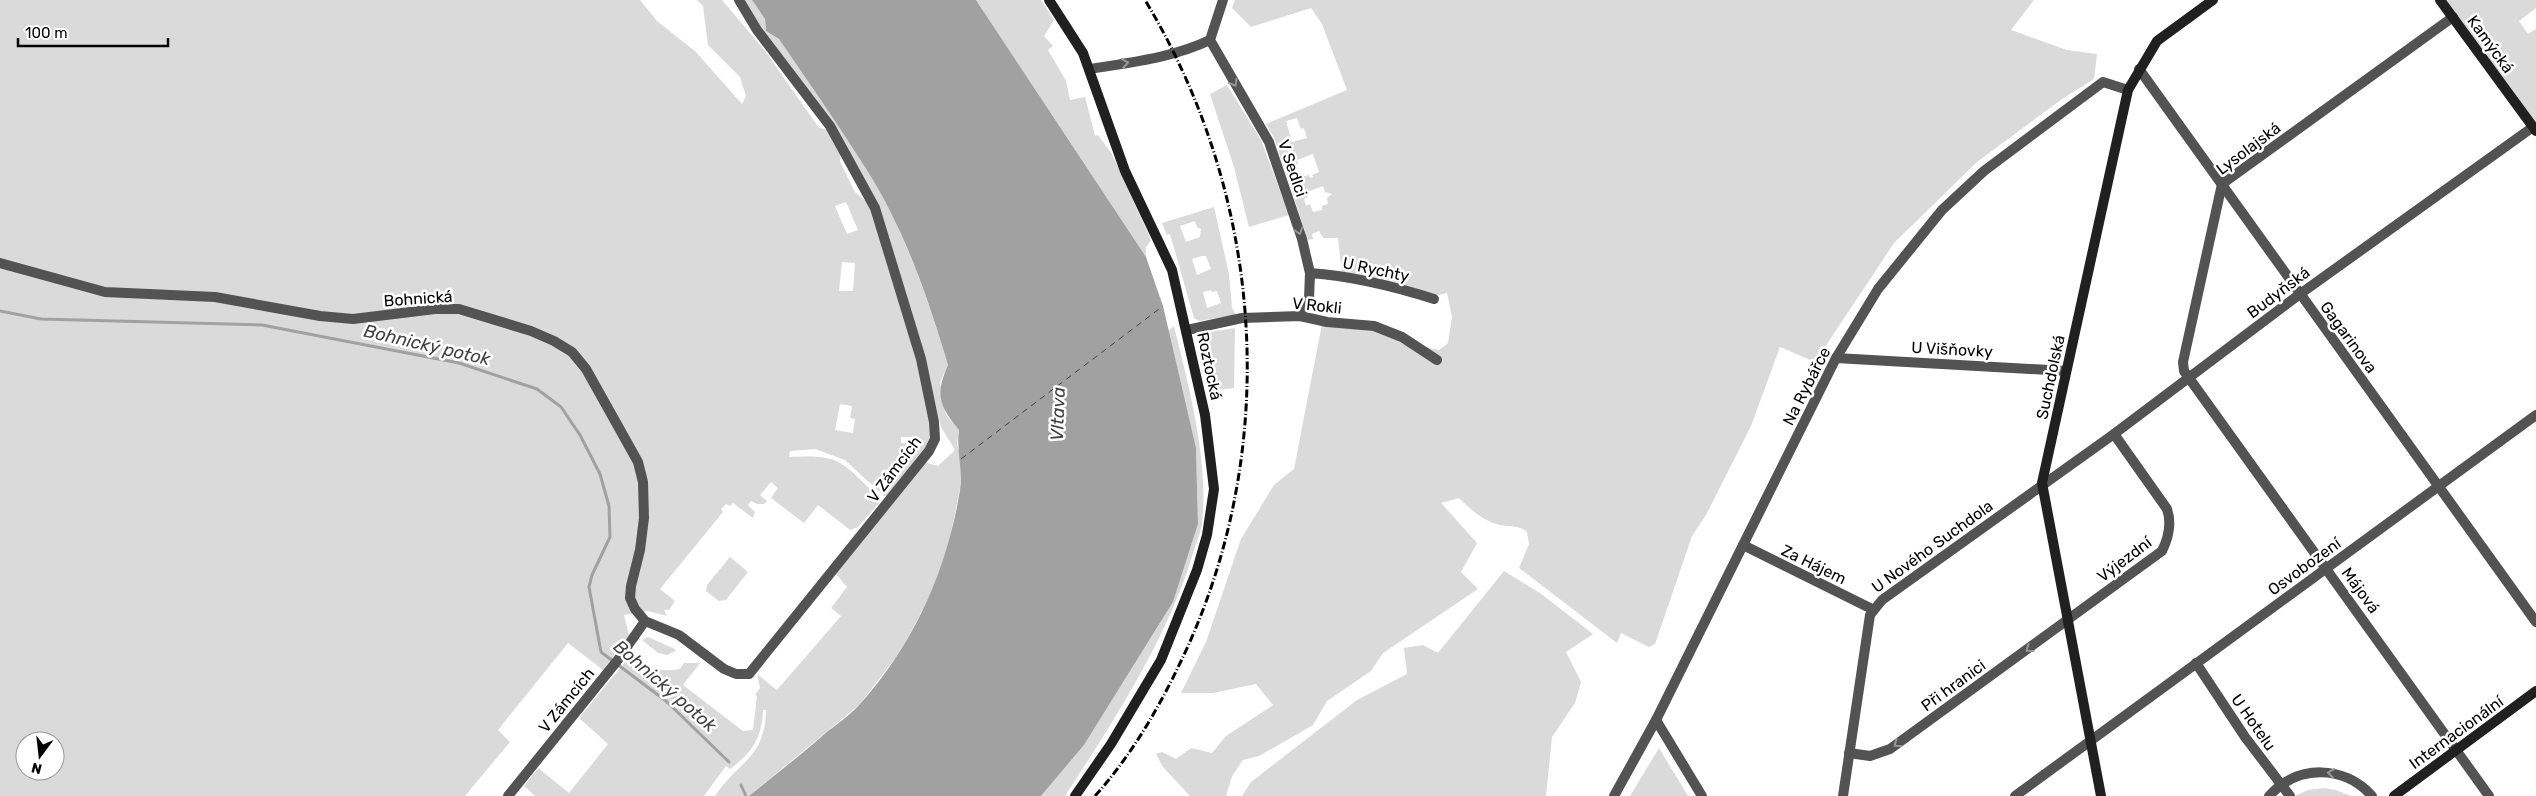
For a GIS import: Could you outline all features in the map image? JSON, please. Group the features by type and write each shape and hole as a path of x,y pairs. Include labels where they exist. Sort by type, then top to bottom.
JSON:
{"street":[{"name":"V Zámcích","path":"508,796 615,663 646,621 679,635 724,668 736,674 748,674 929,451 935,439 934,422 921,359 875,208 830,126 756,30 739,0"},
{"name":"Roztocká","path":"1049,0 1083,53 1126,171 1172,270 1187,330 1206,424 1214,488 1212,510 1197,570 1161,660 1111,744 1075,796"},
{"path":"1090,69 1159,59 1188,51 1210,40 1223,0"},
{"name":"Suchdolská","path":"2101,796 2042,484 2128,90 2157,41 2213,0"},
{"name":"Kamýcká","path":"2440,0 2535,129"},
{"name":"Lysolajská","path":"2188,378 2184,371 2183,362 2222,184 2452,17"},
{"name":"V Sedlci","path":"1210,40 1269,142 1302,240 1310,273 1308,299 1300,316"},
{"name":"Gagarinova","path":"2139,69 2536,622"},
{"name":"Na Rybářce","path":"1614,796 1656,720 1836,358 1878,289 1942,210 1984,171 2103,82 2128,90"},
{"name":"Budyňská","path":"2042,484 2114,434 2300,294 2535,129"},
{"name":"Bohnická","path":"0,263 105,292 215,296 320,316 353,319 435,309 459,309 531,331 554,341 572,352 586,369 638,462 643,482 644,518 630,598 635,609 646,621"},
{"name":"U Rychty","path":"1310,273 1345,276 1402,289 1434,300"},
{"name":"V Rokli","path":"1187,330 1242,318 1300,316 1327,322 1374,326 1402,338 1436,360"},
{"name":"U Višňovky","path":"1836,358 2066,371"},
{"name":"Májová","path":"2188,378 2327,568 2489,796"},
{"name":"Osvobození","path":"2015,796 2536,415"},
{"name":"Výjezdní","path":"2067,618 2162,551 2167,542 2170,518 2167,508 2114,434"},
{"name":"U Nového Suchdola","path":"1843,796 1872,610 1882,600 2042,484"},
{"name":"Za Hájem","path":"1743,545 1872,610"},
{"name":"Při hranici","path":"1849,753 1870,756 1890,749 2054,631 2067,618"},
{"name":"U Hotelu","path":"2196,663 2245,737 2290,796"},
{"name":"Internacionální","path":"2394,796 2536,691"},
{"path":"1656,720 1702,796"},
{"path":"2269,796 2281,785 2307,773 2330,772 2352,780 2372,796"}],"shaded area":[{"path":"0,0 640,0 657,21 696,52 742,104 746,96 740,77 708,45 703,6 697,0 722,0 765,51 819,128 826,129 841,151 840,162 855,192 868,203 875,217 894,278 927,405 930,422 928,448 887,496 884,496 845,460 815,449 790,451 789,457 820,457 839,462 847,467 877,496 880,502 858,527 850,530 818,505 804,523 771,498 778,488 771,482 760,495 767,501 764,504 757,504 751,501 748,505 755,512 753,518 733,503 730,506 726,504 721,509 723,512 660,589 675,601 669,610 664,610 667,616 648,611 624,615 629,635 603,670 568,643 498,730 510,742 465,796 0,796","holes":["846,202 858,230 847,234 835,206","842,262 855,263 853,291 839,291","840,404 852,406 850,418 855,419 853,433 835,430","901,437 917,437 917,443 901,443"]},
{"path":"742,0 752,0 765,19 766,31 779,39 857,155 893,218 914,266 948,365 940,382 946,415 959,430 957,444 961,459 960,488 949,544 931,594 900,652 859,705 749,796 715,796 755,750 761,739 766,710 763,710 761,729 750,751 730,769 726,766 704,796 535,796 524,786 538,768 569,793 608,744 579,718 630,656 648,667 659,670 680,669 684,663 700,663 683,685 743,731 753,730 757,696 755,695 760,688 757,674 777,690 841,616 831,608 847,587 836,574 924,462 938,466 955,450 941,427 924,362 875,202"},
{"path":"976,0 1041,0 1054,20 1044,36 1053,46 1048,50 1066,81 1070,100 1085,97 1095,136 1098,135 1112,154 1151,240 1146,247 1146,257"},
{"path":"1235,0 2034,0 2011,30 2067,50 2097,54 2094,79 2062,99 1977,162 1894,243 1815,362 1780,347 1751,426 1706,515 1692,536 1655,644 1649,647 1621,633 1617,643 1519,568 1529,544 1527,532 1524,530 1488,521 1459,498 1441,503 1477,543 1461,572 1478,589 1383,653 1371,671 1327,701 1313,725 1259,756 1243,760 1232,776 1226,796 1190,796 1163,767 1156,754 1162,752 1176,759 1191,748 1212,753 1226,736 1273,705 1256,684 1213,693 1181,693 1206,642 1241,539 1274,485 1294,469 1322,324 1382,331 1404,343 1439,350 1448,343 1452,317 1447,293 1435,296 1342,273 1338,238 1323,238 1319,231 1312,234 1313,239 1308,240 1274,138 1266,124 1347,90 1322,24 1311,8 1251,27 1232,8","holes":["1297,118 1301,129 1304,128 1307,138 1292,142 1286,121","1313,154 1319,172 1310,178 1309,175 1302,177 1301,173 1296,174 1293,166 1298,164 1297,160","1323,186 1325,192 1332,194 1327,198 1328,204 1322,206 1322,210 1313,212 1310,204 1306,206 1304,199 1308,197 1307,192"]},
{"path":"2445,0 2536,0 2536,8 2519,21 2528,34 2536,29 2536,125"},
{"path":"1227,85 1261,140 1289,215 1249,227 1234,167 1210,94"},
{"path":"1214,207 1229,274 1232,308 1236,315 1199,321 1194,318 1170,234 1167,235 1162,223","holes":["1195,221 1197,227 1201,229 1200,237 1186,242 1180,226","1206,256 1211,269 1197,275 1192,259","1217,291 1221,303 1207,308 1203,292"]},
{"path":"1174,326 1191,399 1200,450 1203,500 1200,533 1167,622 1119,711 1065,796 1041,796 1084,745 1173,602 1198,524 1196,448 1167,332"},
{"path":"1235,328 1234,388 1209,391 1200,340 1203,333"},
{"path":"730,557 748,572 726,600 719,601 706,591 707,585"},
{"path":"1504,571 1540,593 1593,634 1566,652 1581,682 1575,703 1552,737 1546,796 1242,796 1251,782 1357,700 1407,674 1404,648 1423,645 1438,653"},
{"path":"648,637 675,649 675,651 667,655 658,653 642,640"},
{"path":"1659,748 1688,796 1630,796"},
{"path":"2324,788 2351,796 2295,796 2308,790"}],"water":[{"name":"Vltava","path":"752,0 976,0 1146,257 1163,306 1196,448 1198,524 1173,602 1084,745 1041,796 749,796 853,711 879,681 897,656 912,631 937,577 954,520 961,482 958,445 959,430 943,407 940,392 948,365 924,290 904,241 868,172 779,39 766,31 765,19"}],"waterway":[{"name":"Bohnický potok","path":"0,311 41,319 262,325 459,363 537,389 561,407 580,435 600,474 609,506 610,537 592,575 589,587 601,652 666,701 729,762"},
{"name":"Bohnický potok","path":"741,785 746,796"}],"ferry route":[{"path":"961,459 1163,306"}],"railway":[{"path":"1095,796 1121,765 1164,695 1182,659 1214,579 1235,495 1246,411 1246,325 1236,241 1215,157 1185,77 1145,0"}]}
